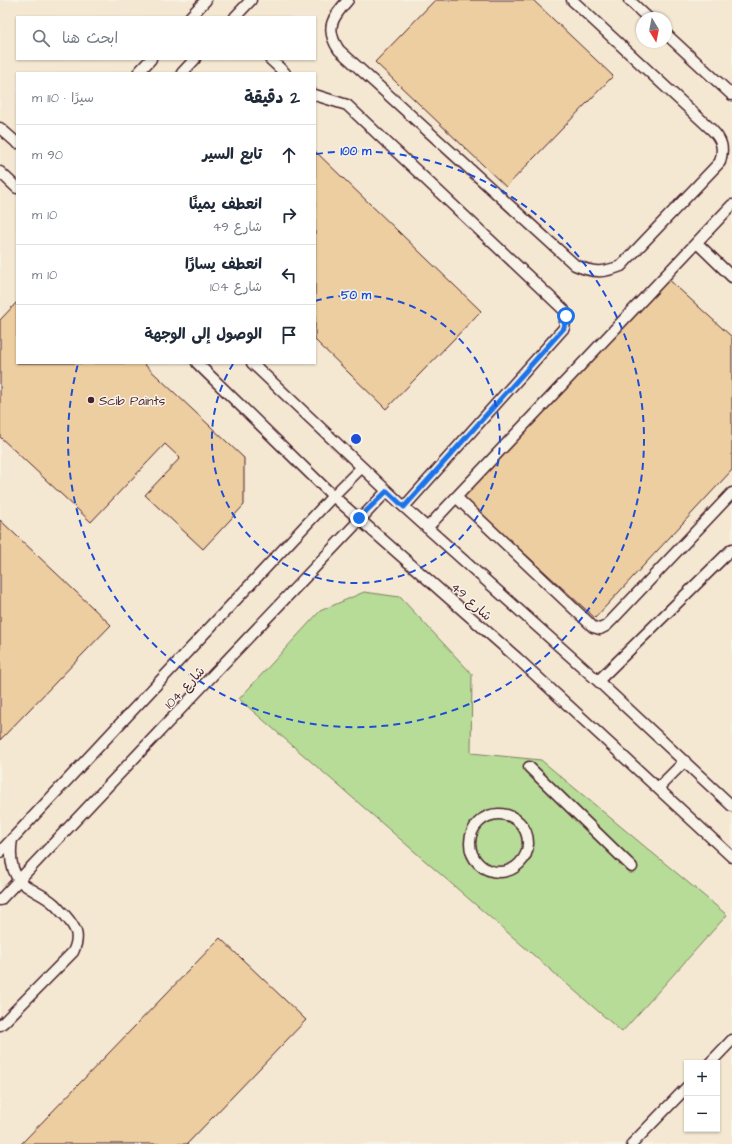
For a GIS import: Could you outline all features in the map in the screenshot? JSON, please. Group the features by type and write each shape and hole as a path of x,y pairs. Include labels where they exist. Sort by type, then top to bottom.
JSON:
{"lane":[{"path":"191,16 206,0"},
{"path":"236,16 251,0"},
{"path":"348,0 335,15 332,24 331,33 339,50 575,265 586,270 598,272 621,266 720,162 723,153 722,144 718,136 572,0"},
{"path":"629,0 642,12"},
{"path":"672,40 732,95"},
{"path":"139,72 150,60"},
{"path":"183,72 194,60"},
{"path":"271,60 284,72"},
{"path":"316,95 347,105 564,310 566,316 564,328 404,507"},
{"path":"0,128 16,142"},
{"path":"0,172 16,187"},
{"path":"427,528 732,205"},
{"path":"697,243 732,277"},
{"name":"شارع 49","path":"198,364 333,496 516,658 732,858"},
{"name":"شارع 49","path":"253,364 404,507 598,681 732,806"},
{"name":"شارع 104","path":"0,852 333,496 362,467"},
{"name":"شارع 104","path":"0,900 359,518 387,491"},
{"path":"456,497 593,627 600,629 609,623 732,493"},
{"path":"598,681 732,549"},
{"path":"658,788 685,761"},
{"path":"529,767 632,867"},
{"path":"493,815 504,815 514,818 522,826 528,841 524,858 518,865 511,869 499,872 486,869 479,864 471,849 470,841 472,833 477,825 483,819 493,815"},
{"path":"0,1025 72,952 77,943 77,934 73,924 53,903 19,880 11,860 10,850 12,839"},
{"path":"713,1060 732,1040"},
{"path":"632,1144 684,1090"}],"shaded area":[{"path":"0,0 732,0 732,1144 0,1144"}],"green space":[{"path":"364,592 400,597 472,674 471,753 541,760 727,915 622,1032 239,699 320,611"}],"building":[{"path":"435,0 533,0 613,76 506,187 375,62"},
{"path":"316,152 481,311 386,409 316,341"},
{"path":"666,277 732,337 732,470 595,618 463,497"},
{"name":"Scib Paints","path":"16,303 16,364 144,364 244,458 244,505 203,549 145,495 180,458 165,444 91,522 0,437 0,320"},
{"path":"0,520 111,625 0,740"},
{"path":"220,938 306,1020 187,1144 21,1144"}],"place":[{"name":"Scib Paints","path":"91,400"}],"route":[{"path":"359,518 387,491 404,507 564,328 566,316"}]}
